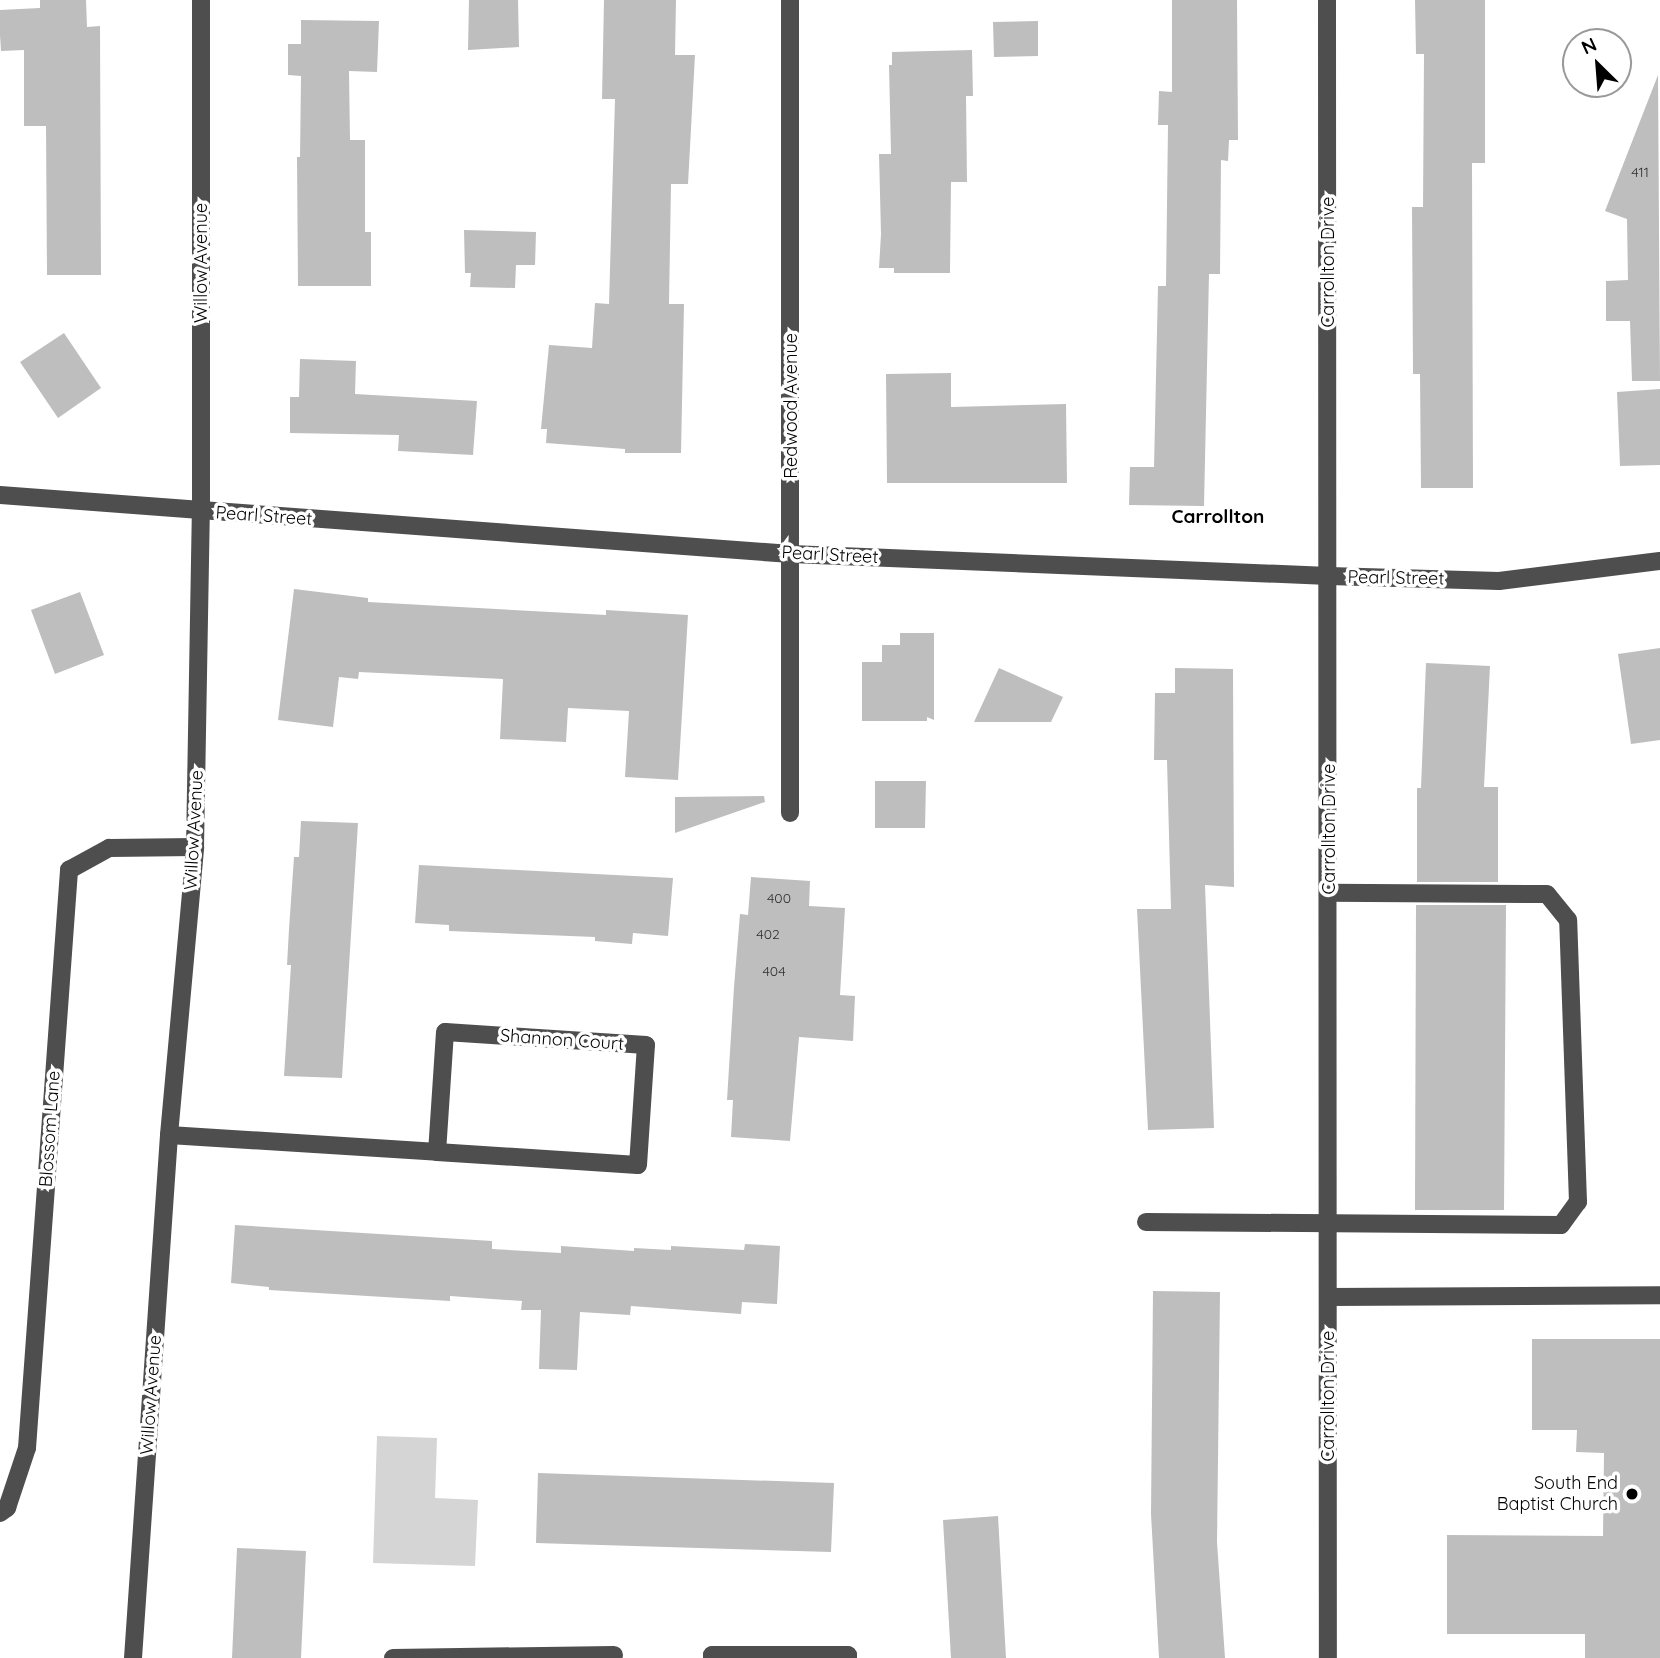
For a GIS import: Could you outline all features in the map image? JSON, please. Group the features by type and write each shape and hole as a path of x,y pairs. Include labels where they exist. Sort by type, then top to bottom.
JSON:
{"street":[{"name":"Willow Avenue","path":"133,1658 169,1135 195,847 201,512 201,0"},
{"name":"Redwood Avenue","path":"790,0 790,813"},
{"name":"Carrollton Drive","path":"1327,0 1328,1658"},
{"name":"Pearl Street","path":"0,495 791,554 1329,576 1499,580 1660,561"},
{"name":"Blossom Lane","path":"0,1513 7,1508 27,1448 69,870 109,848 195,847"},
{"path":"1146,1222 1561,1225 1578,1202 1567,920 1548,894 1329,893"},
{"name":"Shannon Court","path":"169,1135 638,1166 646,1045 445,1032 437,1152"},
{"path":"1328,1297 1660,1295"},
{"path":"393,1658 614,1654"},
{"path":"712,1658 712,1655 848,1655 848,1658"}],"shaded area":[{"path":"377,1436 437,1438 435,1498 478,1500 475,1566 373,1563"}],"building":[{"path":"40,0 86,0 87,27 100,26 101,275 47,275 46,126 24,126 24,50 1,51 0,35 0,10 40,8"},
{"path":"469,0 518,0 519,47 468,50"},
{"path":"604,0 676,0 675,55 695,55 688,184 671,184 669,304 684,304 681,453 625,453 625,449 546,443 547,429 541,429 549,345 592,348 595,303 609,304 615,99 602,99"},
{"path":"1172,0 1237,0 1238,140 1229,140 1228,161 1221,160 1220,274 1209,274 1204,506 1129,505 1130,467 1154,467 1158,286 1166,286 1168,125 1158,125 1159,91 1172,92"},
{"path":"1415,0 1485,0 1485,163 1472,163 1473,488 1421,488 1420,374 1413,374 1412,207 1423,207 1424,54 1416,54"},
{"path":"301,20 379,21 377,72 349,71 350,140 365,140 365,232 371,232 371,286 298,286 297,157 300,157 301,76 288,75 288,44 301,44"},
{"path":"1038,21 1038,56 994,57 993,22"},
{"path":"972,50 973,96 966,96 967,182 951,182 950,273 894,273 894,268 879,268 879,154 891,154 889,65 892,65 892,52"},
{"path":"1658,75 1660,381 1632,381 1630,321 1606,321 1606,281 1628,280 1627,219 1605,211"},
{"path":"464,230 536,232 535,265 516,265 515,288 470,287 471,273 465,273"},
{"path":"64,333 101,388 58,418 20,362"},
{"path":"300,359 356,361 355,394 477,401 473,455 398,451 399,435 290,433 290,397 299,397"},
{"path":"951,373 951,407 1066,404 1067,483 887,483 886,374"},
{"path":"1660,389 1660,465 1620,466 1617,392"},
{"path":"294,589 368,598 368,602 606,615 606,610 688,615 678,780 625,777 629,711 568,708 566,742 500,739 503,679 359,672 358,679 339,677 333,727 278,720"},
{"path":"80,592 104,655 55,674 31,610"},
{"path":"900,633 934,633 934,720 927,717 927,721 862,721 862,662 882,662 882,645 900,645"},
{"path":"1660,648 1660,740 1631,744 1618,654"},
{"path":"1426,663 1490,666 1484,787 1498,787 1498,882 1417,882 1417,788 1421,788"},
{"path":"999,668 1063,697 1051,722 974,722"},
{"path":"1175,668 1233,669 1234,887 1205,885 1214,1128 1148,1130 1137,909 1171,909 1167,760 1154,760 1155,693 1175,693"},
{"path":"875,781 926,781 925,828 875,828"},
{"path":"764,796 765,802 675,833 675,797"},
{"path":"301,821 358,823 342,1078 284,1076 291,965 287,965 289,929 294,857 299,857"},
{"path":"419,865 673,878 668,936 633,933 632,944 595,941 595,937 449,931 449,925 415,923"},
{"path":"751,877 810,881 809,906 845,908 840,995 855,996 853,1041 799,1037 790,1141 731,1137 733,1100 727,1100 734,987 740,914 748,915"},
{"path":"1416,905 1506,905 1504,1210 1415,1210"},
{"path":"235,1225 492,1241 492,1249 561,1253 561,1246 634,1251 634,1248 671,1250 671,1246 744,1250 745,1244 780,1246 777,1304 742,1302 741,1314 631,1306 630,1315 580,1312 577,1370 539,1369 541,1310 521,1310 522,1301 450,1296 450,1301 269,1290 269,1287 231,1283"},
{"path":"1153,1291 1220,1292 1217,1542 1225,1658 1159,1658 1151,1514"},
{"name":"South End Baptist Church","path":"1532,1339 1660,1339 1660,1658 1585,1658 1585,1634 1447,1634 1447,1535 1603,1536 1604,1453 1576,1452 1577,1430 1532,1430"},
{"path":"538,1473 834,1483 831,1552 536,1543"},
{"path":"998,1516 1006,1658 951,1658 943,1520"},
{"path":"237,1548 306,1551 301,1658 232,1658"}],"place":[{"name":"South End Baptist Church","path":"1632,1494"}],"district":[{"name":"Carrollton","path":"1218,517"}]}
